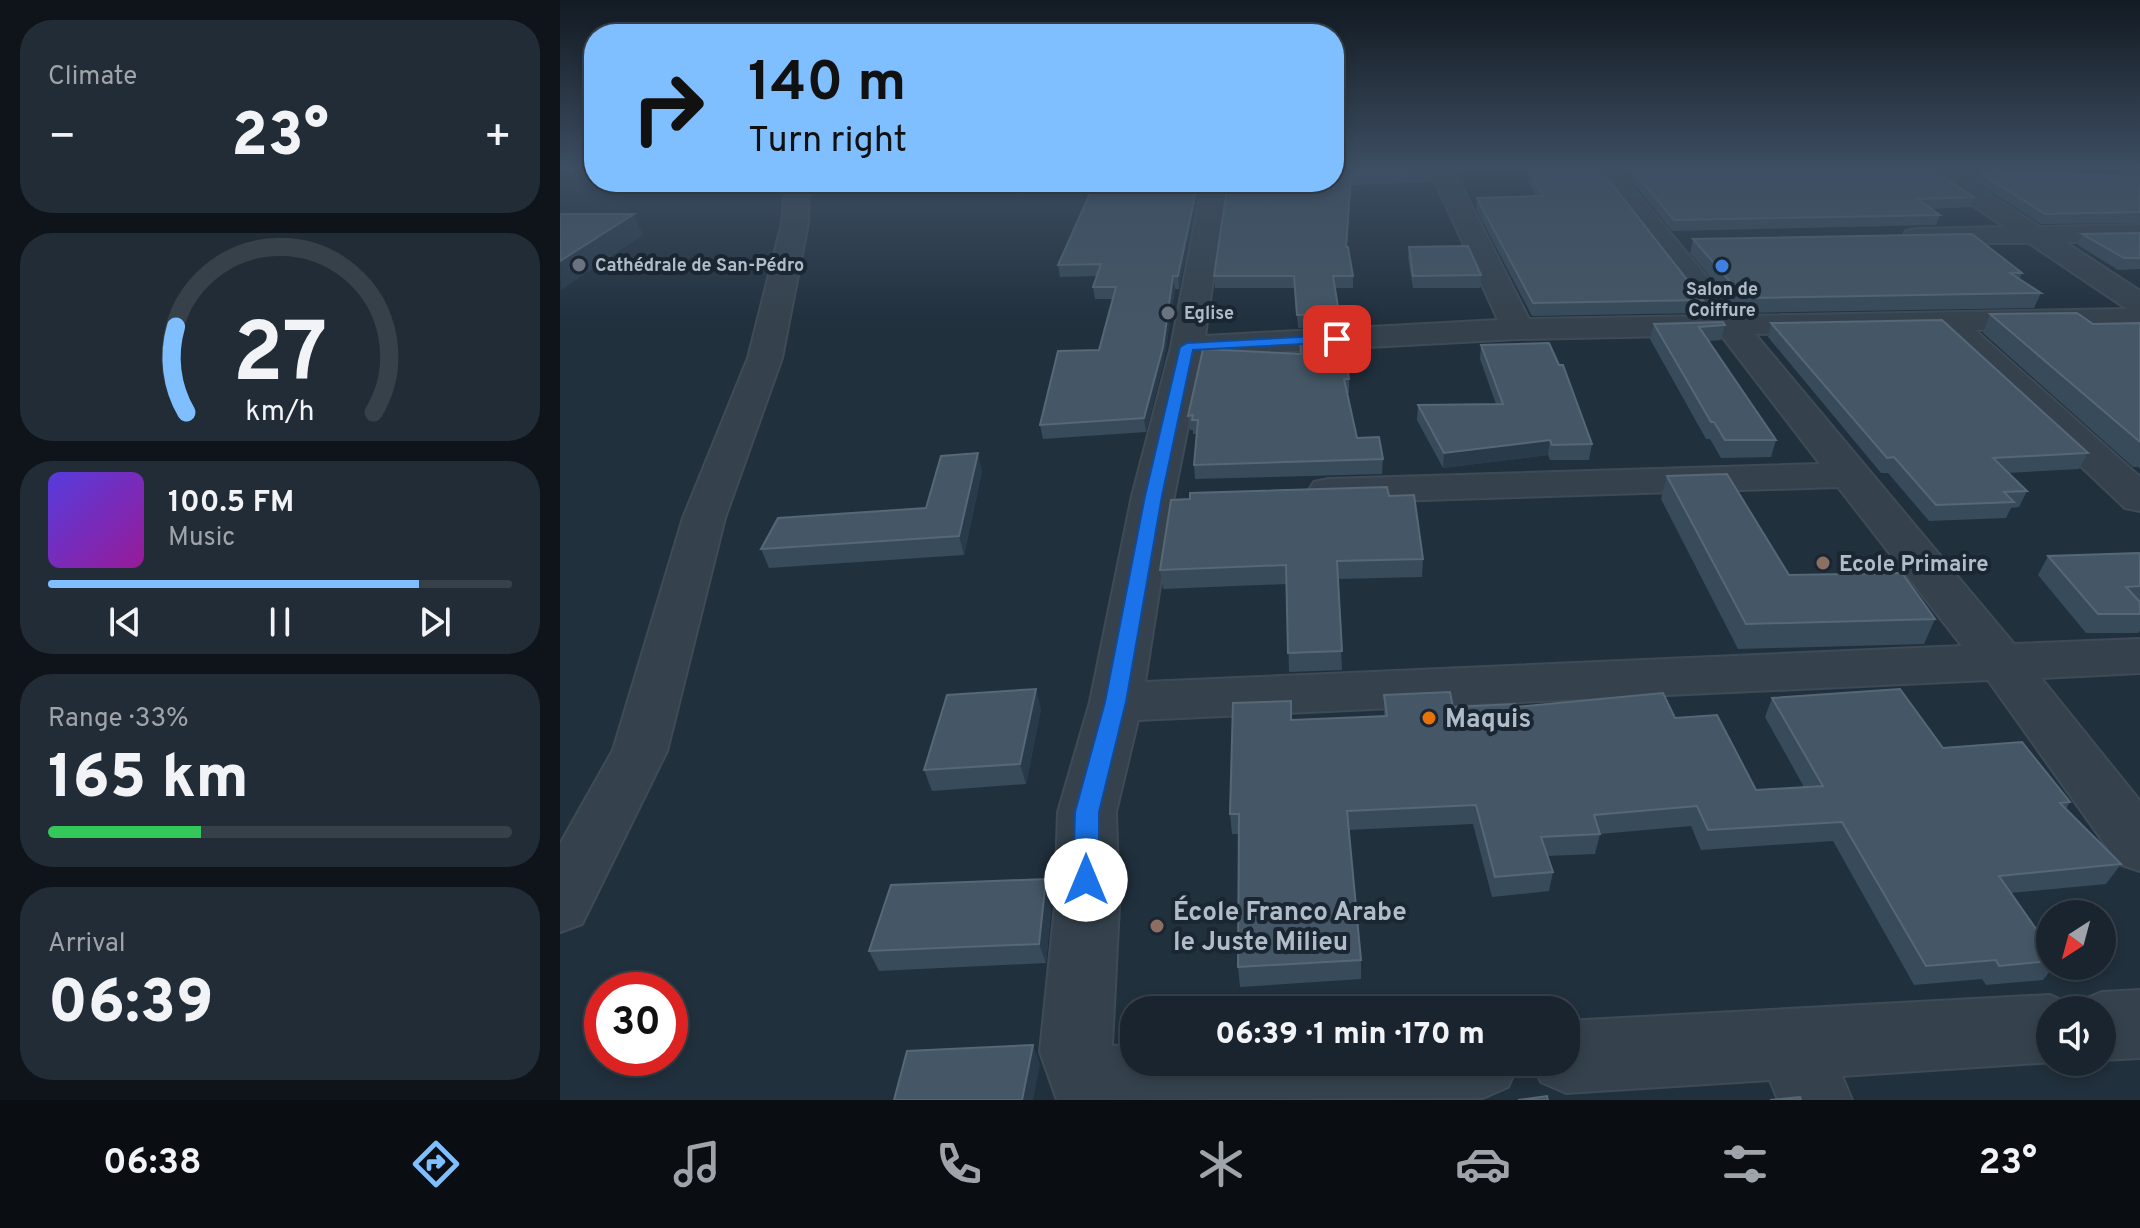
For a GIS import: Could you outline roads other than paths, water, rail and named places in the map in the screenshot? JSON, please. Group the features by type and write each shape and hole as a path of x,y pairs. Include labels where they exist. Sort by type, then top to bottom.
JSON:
{"street":[{"path":"560,904 640,751 704,518 765,358 795,221"},
{"path":"1208,221 1187,347 1169,496 1087,812 1087,906 1076,1052 1084,1078 1095,1084 1236,1076"},
{"path":"1466,221 1518,329"},
{"path":"1656,221 1677,242 1728,325 2001,662 2140,846"},
{"path":"2014,221 2140,304"},
{"path":"1895,238 2140,233"},
{"path":"1187,347 1518,329 2140,318"},
{"path":"1946,321 2140,499"},
{"path":"2092,455 2140,454"},
{"path":"1296,492 1849,475"},
{"path":"1116,702 2140,656"},
{"path":"2116,1025 2140,1024"},
{"path":"1580,1058 1804,1072 2036,1031"}],"place":[{"name":"Cathédrale de San-Pédro","path":"579,265"},
{"name":"Salon de Coiffure","path":"1722,266"},
{"name":"Eglise","path":"1168,313"},
{"name":"Ecole Primaire","path":"1823,563"},
{"name":"Maquis","path":"1429,718"},
{"name":"École Franco Arabe le Juste Milieu","path":"1157,926"}]}
